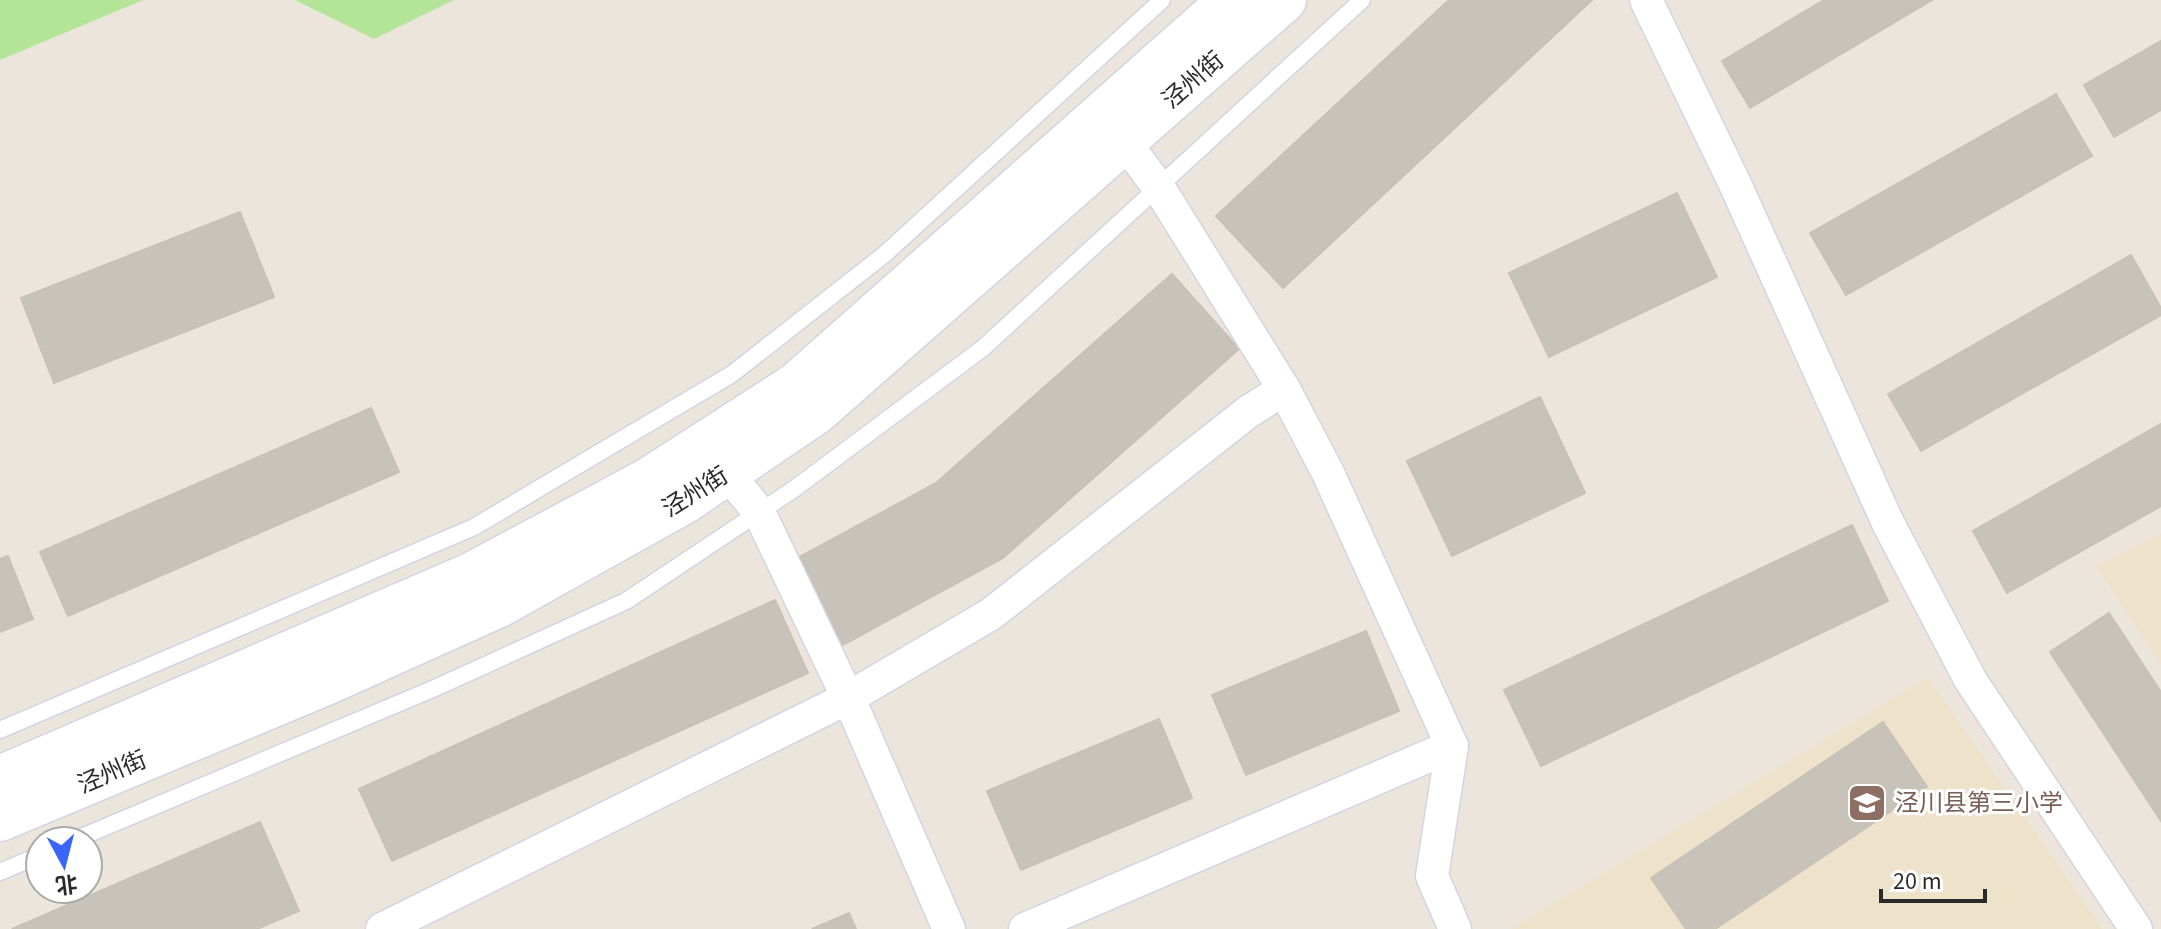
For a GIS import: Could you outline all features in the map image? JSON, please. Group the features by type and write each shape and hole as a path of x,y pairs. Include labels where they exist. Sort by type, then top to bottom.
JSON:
{"main road":[{"name":"泾州街","path":"0,778 471,575 647,481 796,385 1231,0"},
{"name":"泾州街","path":"0,819 328,682 499,605 685,501 816,412 1284,0"}],"street":[{"path":"1646,0 1735,184 1888,523 1971,681 2136,929"},
{"path":"1124,141 1159,188 1284,389 1328,473 1452,746 1432,876 1455,929"},
{"path":"382,929 848,698 991,614 1248,412 1284,389"},
{"path":"727,473 759,512 848,698 949,929"},
{"path":"1025,929 1452,746"}],"lane":[{"path":"0,730 474,527 732,374 885,254 1162,0"},
{"path":"104,828 435,688 626,601 759,512 983,348 1362,0"},
{"path":"0,872 24,862"}],"shaded area":[{"path":"2161,533 2161,665 2096,566"},
{"name":"泾川县第三小学","path":"1928,677 2102,929 1511,929"}],"green space":[{"path":"0,0 143,0 0,60"},
{"path":"295,0 454,0 374,39"}],"building":[{"path":"1449,0 1592,0 1283,288 1216,216"},
{"path":"1824,0 1932,0 1750,108 1722,61"},
{"path":"2161,41 2161,110 2114,137 2084,85"},
{"path":"2056,94 2092,156 1846,295 1810,233"},
{"path":"1677,193 1717,277 1549,357 1509,273"},
{"path":"240,212 274,297 54,383 21,298"},
{"path":"2131,255 2161,308 2161,315 1921,451 1888,394"},
{"path":"1172,274 1239,349 1003,558 843,645 796,559 936,483"},
{"path":"1540,397 1585,493 1452,556 1407,461"},
{"path":"371,408 399,472 68,616 40,552"},
{"path":"2161,424 2161,506 2007,593 1973,531"},
{"path":"1852,525 1888,601 1714,684 1678,608"},
{"path":"8,556 33,619 0,632 0,559"},
{"path":"775,600 808,673 392,861 359,789"},
{"path":"1678,608 1714,684 1541,766 1504,690"},
{"path":"2109,613 2161,692 2161,821 2050,652"},
{"path":"1366,631 1399,711 1246,775 1212,695"},
{"path":"1159,719 1192,798 1021,870 987,791"},
{"path":"1883,722 1927,787 1715,929 1686,929 1651,878"},
{"path":"260,822 299,911 257,929 12,929 68,905 104,905 104,889"},
{"path":"849,913 856,929 812,929"}],"place":[{"name":"泾川县第三小学","path":"1867,803"}]}
